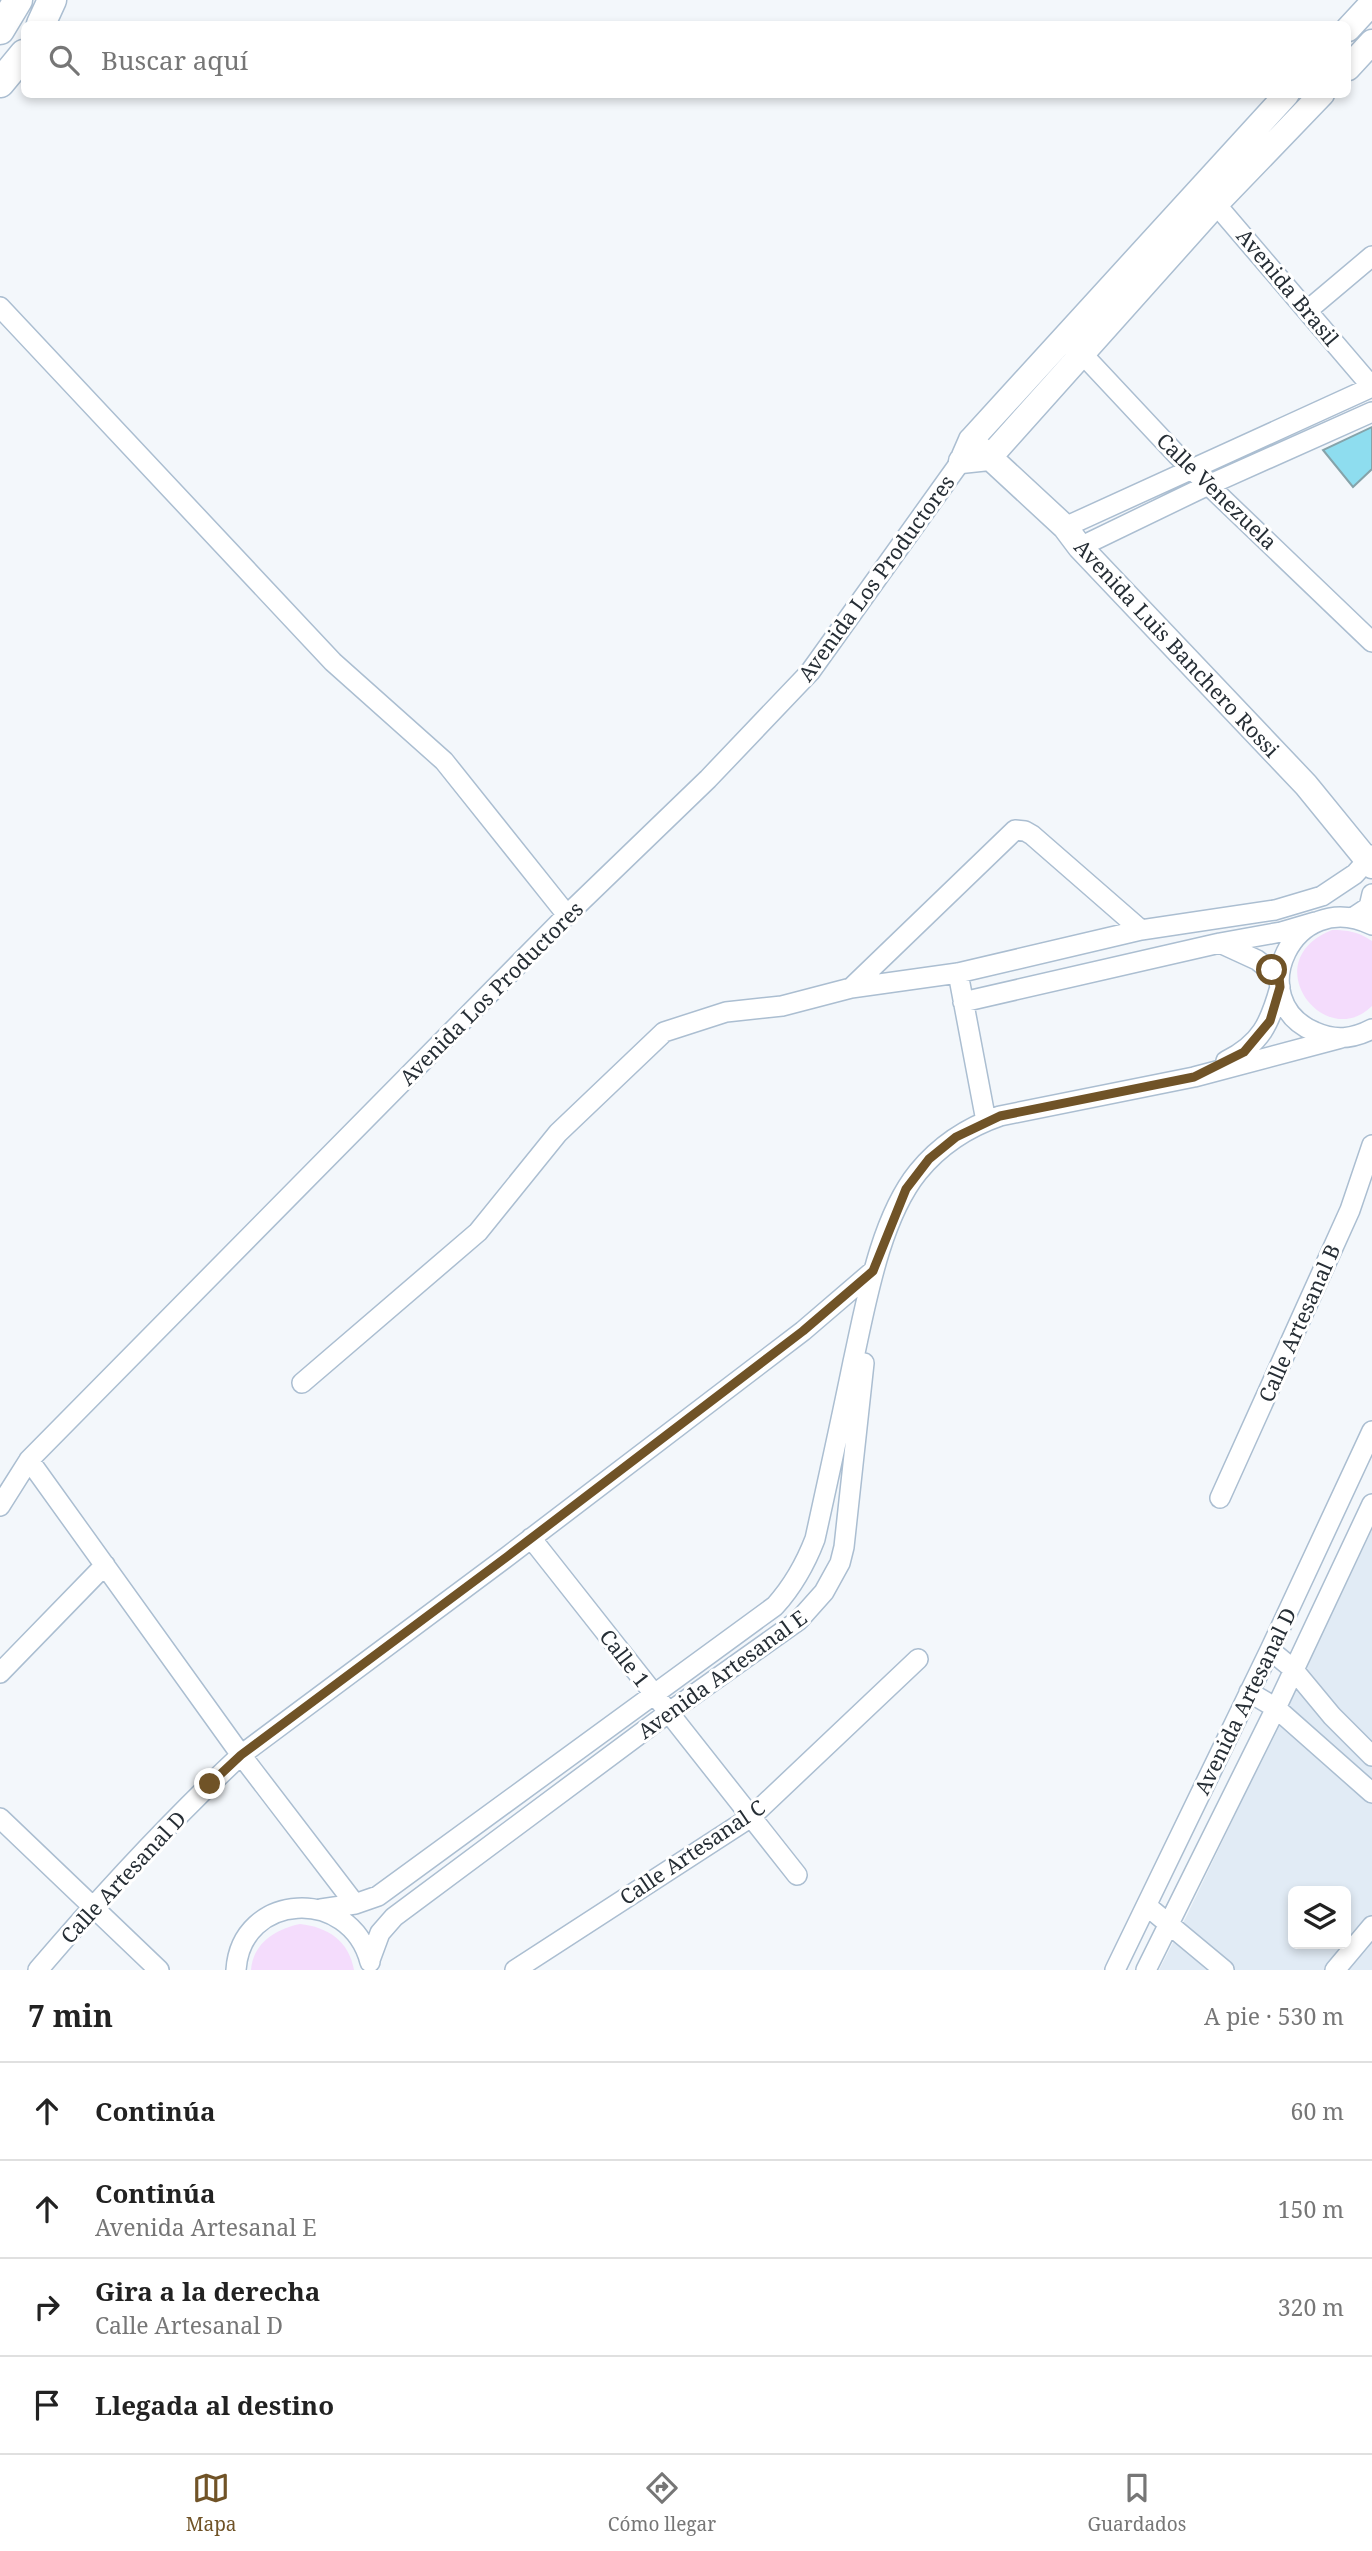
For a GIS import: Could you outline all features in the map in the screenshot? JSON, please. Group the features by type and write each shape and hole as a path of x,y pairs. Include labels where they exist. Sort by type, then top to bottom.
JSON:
{"main road":[{"path":"0,30 18,0"},
{"path":"42,21 52,0"},
{"path":"0,83 21,58"}],"street":[{"path":"1351,65 1372,42"},
{"name":"Avenida Los Productores","path":"0,1506 6,1485 29,1460 567,915 708,779 810,672 966,451 1074,345 1209,196 1284,98"},
{"name":"Avenida Los Productores","path":"1209,196 1318,98"},
{"name":"Avenida Brasil","path":"1209,196 1372,387"},
{"path":"1308,310 1372,256"},
{"path":"0,307 333,662 444,761 567,915"},
{"name":"Avenida Los Productores","path":"989,458 1074,345"},
{"name":"Calle Venezuela","path":"1074,345 1209,485 1372,642"},
{"path":"1065,527 1372,387"},
{"path":"1080,547 1209,485 1372,412"},
{"name":"Avenida Luis Banchero Rossi","path":"966,451 989,458 1065,527 1080,547 1306,785 1366,864"},
{"path":"851,988 1016,830 1032,835 1141,930"},
{"path":"302,1383 478,1232 558,1133 664,1032 726,1012 782,1006 851,988 958,973 1141,930 1275,910 1322,897 1366,864 1372,892 1365,920 1334,916 1281,932 1220,943 963,1002"},
{"path":"1194,1077 1244,1052 1270,1021 1280,982 1282,960 1289,944 1300,931 1315,922"},
{"path":"1220,943 1257,960 1280,982 1285,1004 1295,1018 1308,1029 1324,1036 1362,1034"},
{"path":"958,973 986,1121"},
{"path":"1194,1077 1362,1034"},
{"name":"Avenida Artesanal E","path":"236,1970 243,1944 257,1925 266,1918 298,1907 321,1909 355,1904 378,1896 775,1606 788,1591 808,1558 815,1539 873,1271 906,1189 942,1147 971,1128 1015,1112 1194,1077"},
{"name":"Calle Artesanal B","path":"1220,1498 1350,1210 1372,1145"},
{"name":"Avenida Artesanal E","path":"370,1965 380,1933 394,1917 668,1713 799,1620 813,1606 840,1563 848,1531 873,1271"},
{"name":"Calle Artesanal D","path":"38,1970 93,1906 241,1755 803,1331 873,1271"},
{"name":"Avenida Artesanal D","path":"1115,1970 1270,1650 1372,1431"},
{"path":"29,1460 241,1755 355,1904"},
{"name":"Avenida Artesanal D","path":"1146,1970 1276,1708 1372,1504"},
{"name":"Calle 1","path":"531,1538 797,1875"},
{"path":"0,1674 105,1565"},
{"path":"1270,1650 1293,1669 1332,1716 1372,1756"},
{"name":"Calle Artesanal C","path":"515,1970 751,1817 918,1659"},
{"path":"1249,1692 1276,1708 1372,1793"},
{"path":"2,1824 159,1970"},
{"path":"1147,1906 1224,1970"},
{"path":"321,1909 343,1920 360,1937 370,1965"},
{"path":"1335,1970 1372,1926"}],"shaded area":[{"path":"1332,930 1353,932 1372,941 1372,1006 1354,1018 1335,1018 1318,1011 1305,997 1298,980 1299,962 1309,944"},
{"path":"1372,1530 1372,1970 1159,1970 1187,1915"},
{"path":"300,1924 320,1928 336,1937 347,1951 354,1970 251,1970 256,1952 267,1939 282,1929"}],"building":[{"path":"1372,427 1372,469 1353,487 1323,450"}],"route":[{"path":"210,1784 241,1755 803,1331 873,1271 906,1189 942,1147 971,1128 1000,1116 1194,1077 1244,1052 1270,1021 1280,987 1279,977 1272,970"}]}
